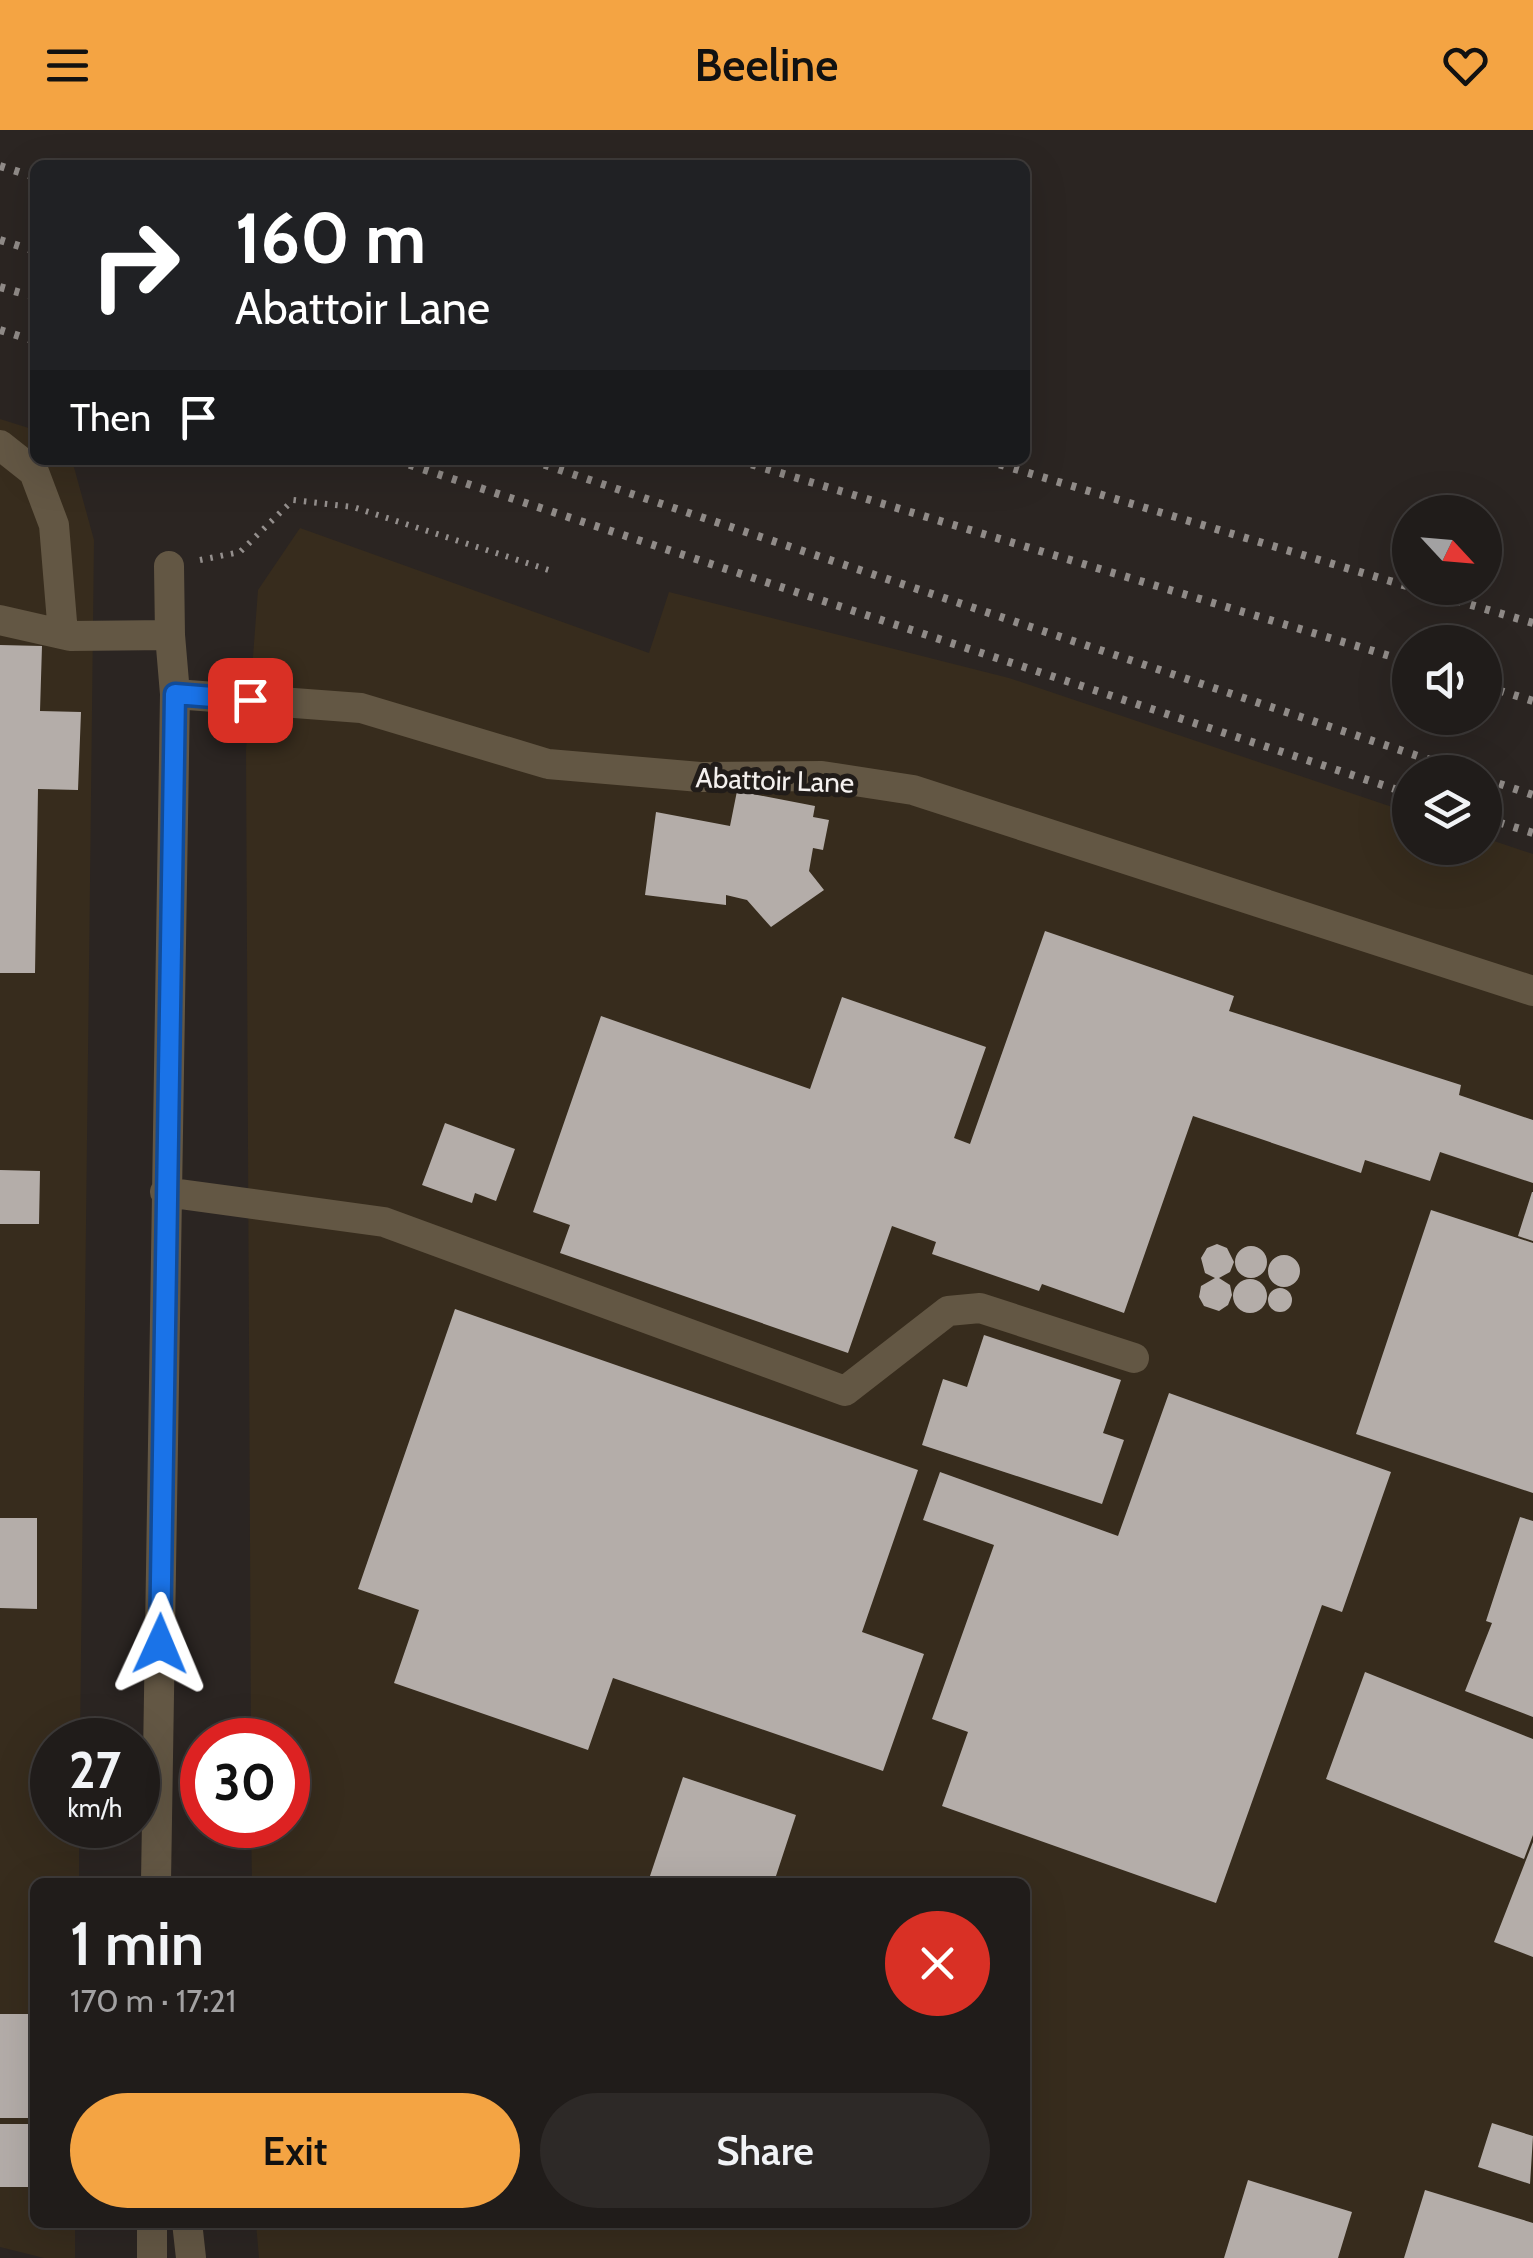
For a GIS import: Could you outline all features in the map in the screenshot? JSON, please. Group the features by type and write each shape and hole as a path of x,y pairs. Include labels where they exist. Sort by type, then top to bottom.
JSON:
{"street":[{"path":"0,445 34,472 54,525 62,634"},
{"path":"156,1878 175,694 169,566"},
{"path":"0,620 62,634 170,635"},
{"name":"Abattoir Lane","path":"175,694 360,708 548,764 700,777 822,776 913,790 1533,991"},
{"path":"165,1192 384,1222 845,1391 948,1311 980,1308 1134,1358"},
{"path":"152,2228 152,2258"},
{"path":"188,2228 191,2258"}],"path":[{"path":"169,566 240,552 293,500 353,507 555,572"}],"shaded area":[{"path":"0,419 30,428 30,465 73,465 94,540 80,1718 30,1718 30,1848 79,1848 79,1878 30,1878 30,2228 75,2228 75,2258 44,2258 0,2247"},
{"path":"300,528 649,653 669,592 1009,678 1392,807 1392,865 1502,865 1502,844 1533,854 1533,2258 259,2258 256,2228 1030,2228 1030,1878 252,1878 251,1848 310,1848 310,1718 251,1718 246,750 258,590"}],"building":[{"path":"0,645 42,646 40,711 81,712 78,790 38,789 35,973 0,973"},
{"path":"737,791 815,806 813,817 829,820 823,850 813,848 809,871 824,890 771,927 747,900 726,895 726,905 645,895 656,812 730,826"},
{"path":"1045,931 1234,996 1229,1011 1461,1085 1459,1095 1533,1120 1533,1183 1440,1152 1430,1181 1365,1160 1361,1173 1193,1116 1124,1313 1042,1284 1039,1291 932,1254 936,1242 892,1226 848,1353 560,1253 570,1225 533,1212 601,1016 810,1089 842,997 986,1047 954,1138 970,1144"},
{"path":"445,1123 515,1149 496,1201 475,1193 472,1203 422,1185"},
{"path":"0,1170 40,1171 39,1224 0,1224"},
{"path":"1533,1192 1533,1241 1518,1236"},
{"path":"1431,1210 1533,1243 1533,1493 1356,1434"},
{"path":"1217,1244 1227,1248 1234,1262 1230,1272 1219,1278 1230,1285 1232,1295 1228,1305 1219,1311 1204,1306 1199,1297 1201,1286 1215,1278 1205,1273 1201,1258 1207,1248"},
{"path":"1251,1246 1262,1251 1267,1262 1262,1273 1251,1278 1240,1273 1235,1262 1240,1251"},
{"path":"1284,1255 1296,1259 1300,1271 1296,1283 1284,1287 1272,1283 1268,1271 1272,1259"},
{"path":"1250,1279 1262,1284 1267,1296 1262,1308 1250,1313 1238,1308 1233,1296 1238,1284"},
{"path":"1280,1288 1292,1300 1280,1312 1268,1300"},
{"path":"455,1309 918,1470 862,1632 924,1654 883,1771 613,1678 588,1750 394,1683 419,1610 358,1589"},
{"path":"984,1335 1121,1380 1103,1433 1124,1440 1102,1504 922,1445 943,1379 967,1387"},
{"path":"1169,1393 1391,1472 1342,1612 1322,1605 1216,1903 942,1806 968,1732 932,1719 994,1545 923,1520 940,1472 1118,1536"},
{"path":"1520,1517 1533,1521 1533,1717 1465,1691 1492,1623 1486,1621"},
{"path":"0,1518 37,1518 37,1609 0,1608"},
{"path":"1365,1672 1533,1739 1533,1835 1524,1859 1326,1779"},
{"path":"683,1777 796,1815 775,1878 649,1878"},
{"path":"1533,1842 1533,1957 1494,1942"},
{"path":"0,2014 29,2014 28,2118 0,2118"},
{"path":"1492,2123 1533,2136 1530,2184 1478,2167"},
{"path":"0,2124 30,2124 30,2187 0,2187"},
{"path":"1248,2180 1352,2212 1338,2258 1224,2258"},
{"path":"1425,2190 1533,2223 1533,2258 1404,2258"}],"railway":[{"path":"0,166 30,175"},
{"path":"0,240 30,249"},
{"path":"0,287 30,296"},
{"path":"0,330 30,339"},
{"path":"410,465 1392,788"},
{"path":"545,465 1415,755"},
{"path":"754,465 1392,657"},
{"path":"1002,465 1392,582"},
{"path":"1471,605 1533,623"},
{"path":"1502,691 1533,701"},
{"path":"1502,785 1533,795"},
{"path":"1502,823 1533,833"}],"route":[{"path":"160,1644 175,694 250,700"}]}
